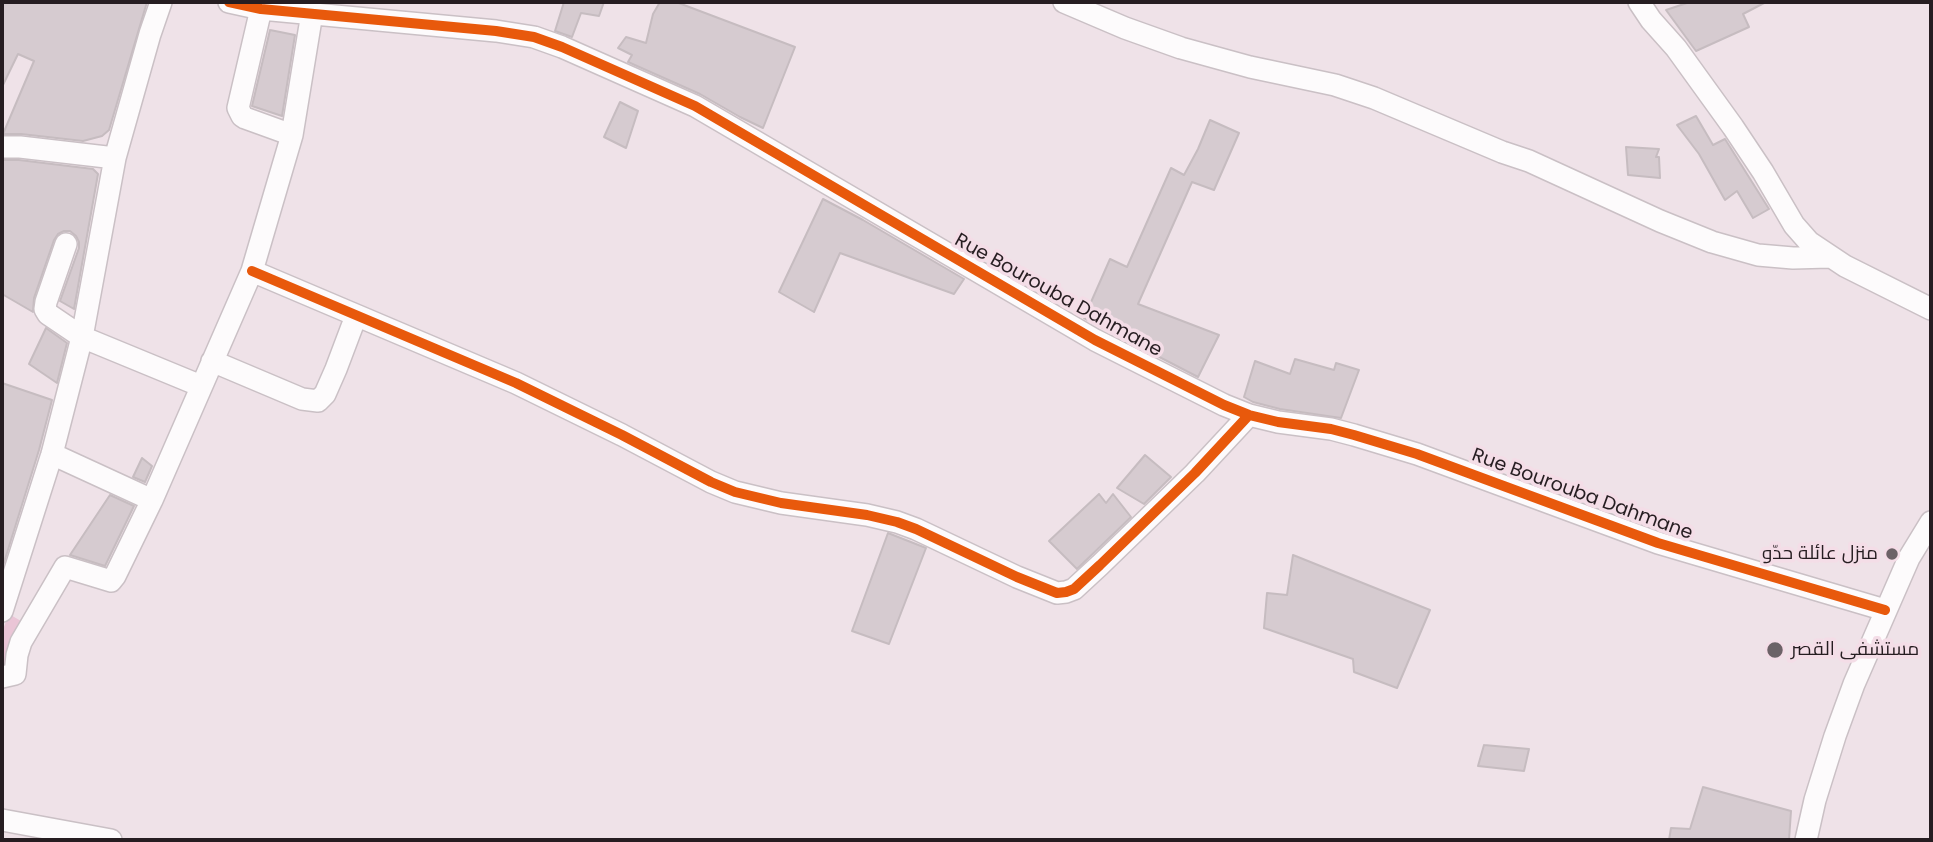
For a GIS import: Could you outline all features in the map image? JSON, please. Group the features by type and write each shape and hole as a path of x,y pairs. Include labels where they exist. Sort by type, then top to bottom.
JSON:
{"street":[{"path":"2,611 52,454 82,337 115,158 161,2"},
{"name":"Rue Bourouba Dahmane","path":"229,2 261,9 325,10 496,31 534,37 562,47 695,106 1095,340 1224,405 1249,415 1354,435 1417,454 1657,543 1885,610"},
{"path":"1064,2 1181,48 1250,68 1335,85 1374,98 1503,152 1529,160 1712,242 1758,254 1793,258 1829,257"},
{"path":"1639,2 1737,133 1794,225 1809,243 1829,257 1931,309"},
{"path":"261,9 238,108 245,118 292,135"},
{"path":"2,677 15,674 21,642 65,567 111,581 152,500 252,271 325,10"},
{"path":"2,147 115,158"},
{"path":"66,244 46,302 45,309 48,314 82,337 201,386"},
{"path":"252,271 516,383 735,492 781,503 898,522 1057,593 1074,589 1101,565 1195,473 1249,415"},
{"path":"212,361 302,399 318,401 325,394 356,316"},
{"path":"52,454 152,500"},
{"path":"1806,840 1835,736 1885,610 1909,558 1931,522"},
{"path":"2,820 111,840"}],"shaded area":[{"path":"9,614 26,624 13,668 2,670 2,632"}],"building":[{"path":"2,2 147,2 109,130 102,136 83,141 3,134 34,61 18,54 2,87"},
{"path":"564,2 604,2 599,16 581,13 572,37 555,31"},
{"path":"660,2 676,2 795,47 763,128 700,94 628,62 632,55 618,48 626,37 646,43 653,14"},
{"path":"1690,2 1766,2 1743,14 1749,27 1696,51 1666,10"},
{"path":"270,30 295,35 282,116 252,106"},
{"path":"620,102 638,111 626,148 604,137"},
{"path":"1696,116 1713,145 1725,139 1769,209 1753,218 1737,191 1725,200 1699,154 1677,125"},
{"path":"1210,120 1239,133 1214,190 1192,182 1138,304 1219,335 1198,377 1084,318 1110,259 1127,267 1171,168 1184,175"},
{"path":"1626,147 1659,149 1656,157 1659,157 1660,178 1628,175"},
{"path":"2,160 93,169 98,174 74,309 60,301 79,248 76,236 70,231 58,234 54,240 34,298 33,312 2,294"},
{"path":"823,199 964,279 954,294 840,253 814,312 779,292"},
{"path":"46,328 67,343 57,383 29,364"},
{"path":"1295,359 1334,370 1336,363 1359,370 1341,418 1280,409 1244,397 1255,361 1290,374"},
{"path":"2,383 52,400 2,569"},
{"path":"1145,455 1171,477 1144,504 1117,488"},
{"path":"142,458 152,466 145,482 133,477"},
{"path":"1099,494 1106,503 1113,494 1131,517 1077,569 1049,541"},
{"path":"110,495 134,506 105,566 70,555"},
{"path":"888,533 926,548 889,644 852,631"},
{"path":"1293,555 1430,610 1397,688 1354,672 1353,659 1264,628 1267,593 1287,595"},
{"path":"1484,745 1529,749 1524,771 1478,766"},
{"path":"1703,787 1791,811 1789,840 1669,840 1671,828 1690,829"}],"cycle path":[{"path":"229,2 261,9 496,31 534,37 562,47 695,106 1095,340 1224,405 1249,415 1331,429 1417,454 1658,543 1885,610"},
{"path":"252,271 516,383 735,492 781,503 897,522 1057,593 1074,589 1100,565 1195,473 1249,415"}],"place":[{"name":"منزل عائلة حدّو","path":"1892,554"},
{"name":"مستشفى القصر","path":"1775,650"}]}
